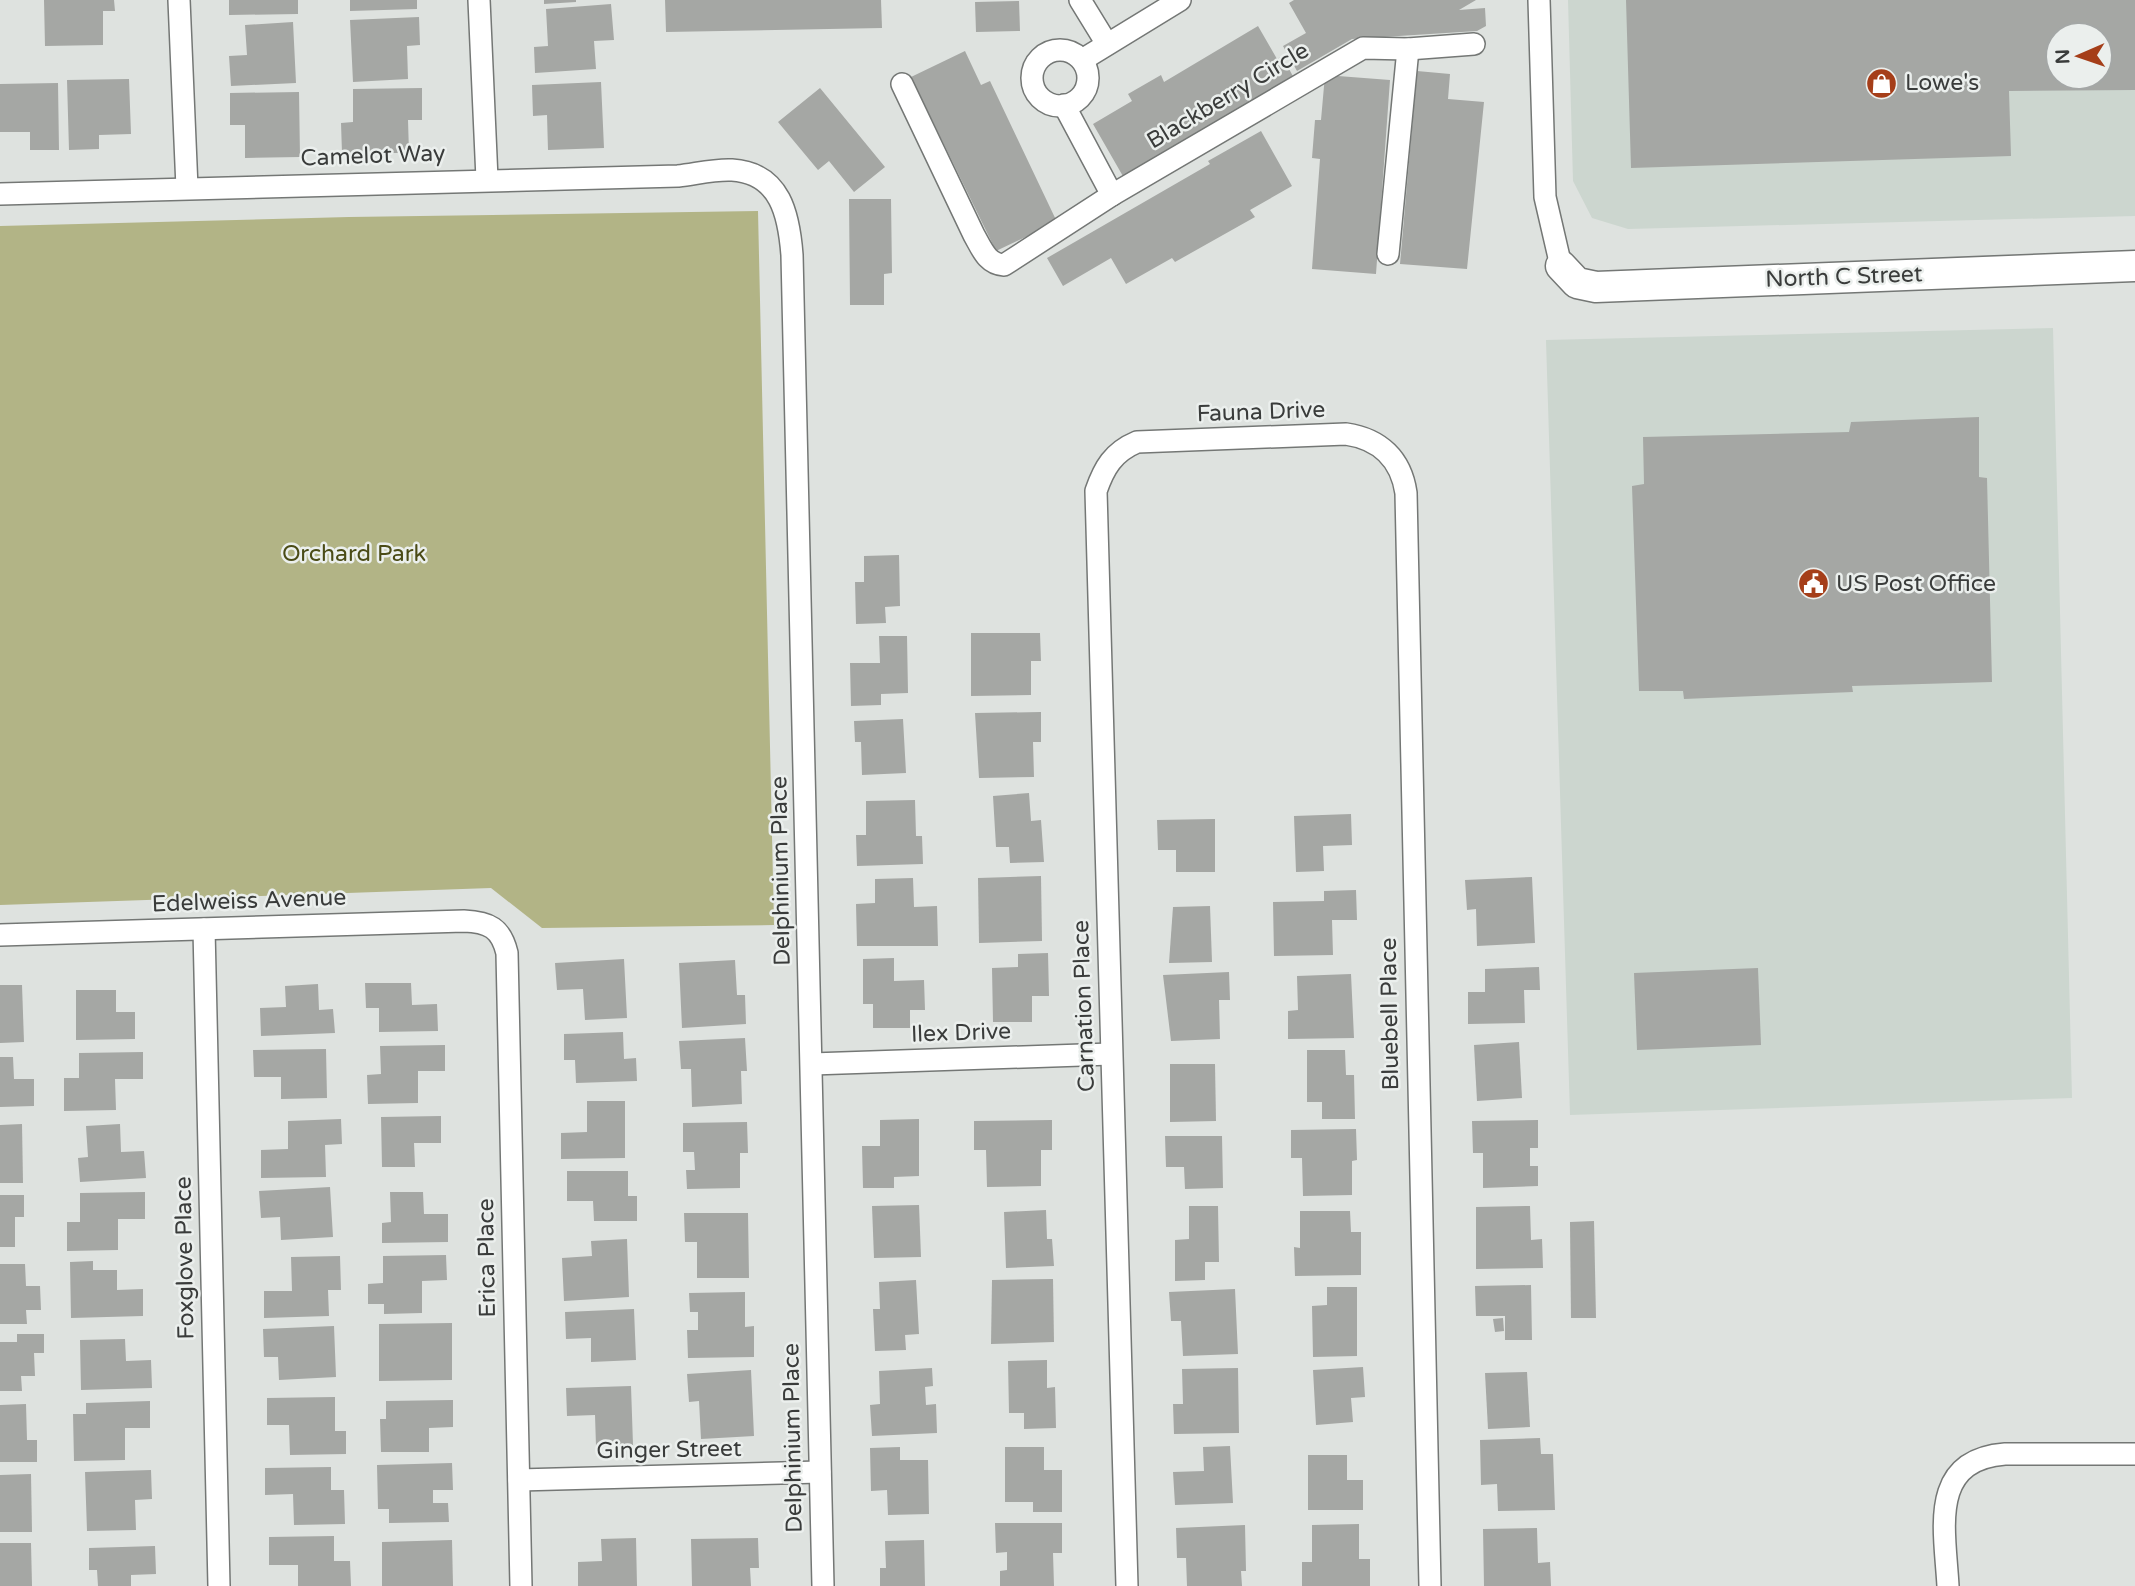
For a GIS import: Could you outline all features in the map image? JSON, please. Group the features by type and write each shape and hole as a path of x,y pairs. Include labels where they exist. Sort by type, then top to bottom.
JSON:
{"street":[{"path":"178,0 187,188"},
{"path":"479,0 486,179"},
{"path":"1080,0 1107,44"},
{"path":"1082,60 1180,0"},
{"path":"1539,0 1545,197 1561,266"},
{"name":"Blackberry Circle","path":"901,84 974,235 994,264 1004,265 1112,195 1354,52 1363,48 1408,49 1474,44"},
{"path":"1058,49 1075,54 1082,60 1088,78 1081,96 1064,105 1047,103 1039,97 1031,81 1035,64 1049,51 1058,49"},
{"path":"1388,254 1408,49"},
{"path":"1064,105 1112,195"},
{"name":"Camelot Way","path":"0,194 678,176 733,170 748,173"},
{"name":"Delphinium Place","path":"748,173 762,181 783,203 789,219 792,255 823,1586"},
{"name":"North C Street","path":"1561,266 1577,283 1596,287 2135,266"},
{"name":"Fauna Drive","path":"1136,442 1346,434 1366,437 1383,448"},
{"name":"Carnation Place","path":"1127,1586 1095,507 1096,491 1107,464 1116,454 1136,442"},
{"name":"Bluebell Place","path":"1383,448 1403,473 1406,493 1430,1586"},
{"name":"Edelweiss Avenue","path":"0,935 464,921 485,922 498,930"},
{"name":"Foxglove Place","path":"204,929 219,1586"},
{"name":"Erica Place","path":"498,930 507,953 522,1586"},
{"name":"Ilex Drive","path":"812,1064 1111,1054"},
{"path":"1948,1586 1946,1495 1967,1464 1987,1456 2006,1454 2135,1454"},
{"name":"Ginger Street","path":"519,1480 820,1472"}],"shaded area":[{"path":"1568,0 2135,0 2135,216 1628,229 1592,218 1573,181"},
{"path":"2053,328 2072,1098 1570,1115 1546,340"}],"green space":[{"name":"Orchard Park","path":"758,211 774,925 542,928 491,888 0,905 0,226"}],"building":[{"path":"44,0 114,0 115,11 103,11 103,45 45,46"},
{"path":"229,0 298,0 298,14 229,15"},
{"path":"350,0 417,0 417,9 350,11"},
{"path":"544,0 576,0 576,2 544,4"},
{"path":"665,0 881,0 882,28 666,32"},
{"path":"1294,0 1476,0 1459,10 1485,8 1486,26 1477,31 1352,39 1297,71 1283,46 1306,33 1289,3"},
{"name":"Lowe's","path":"1626,0 2135,0 2135,90 2114,90 2114,21 2044,21 2044,91 2009,91 2011,156 1631,168"},
{"path":"1019,1 1020,31 976,32 975,2"},
{"path":"611,4 614,40 594,41 596,69 535,73 534,47 548,46 546,9"},
{"path":"419,17 420,45 407,46 408,79 353,82 350,20"},
{"path":"293,22 296,83 231,86 229,56 247,55 245,25"},
{"path":"1258,26 1277,59 1282,56 1295,80 1124,178 1093,124 1132,101 1128,94 1161,75 1164,82"},
{"path":"965,51 981,85 990,81 1057,222 996,251 911,77"},
{"path":"1417,71 1450,74 1448,99 1484,102 1467,269 1400,264"},
{"path":"1325,75 1390,80 1376,274 1312,269 1320,159 1312,158 1315,120 1321,120"},
{"path":"129,79 131,134 99,135 99,149 69,150 67,80"},
{"path":"601,82 604,148 548,150 547,115 533,116 532,85"},
{"path":"58,83 59,150 30,150 30,132 0,132 0,84"},
{"path":"422,88 422,120 408,120 409,153 342,153 341,123 353,122 353,89"},
{"path":"820,88 885,167 854,192 829,161 818,170 778,122"},
{"path":"299,92 300,157 245,158 245,125 230,125 230,93"},
{"path":"1261,131 1292,186 1250,210 1255,217 1175,262 1172,258 1126,284 1111,258 1063,286 1047,258 1210,164 1208,161"},
{"path":"849,199 891,199 892,273 884,274 884,305 850,305"},
{"name":"US Post Office","path":"1979,417 1979,477 1987,478 1992,682 1852,686 1853,692 1684,699 1683,691 1639,691 1632,486 1644,484 1643,437 1849,432 1851,422"},
{"path":"899,555 900,606 885,607 886,623 856,624 855,582 864,582 864,556"},
{"path":"971,633 1040,633 1041,661 1031,661 1031,695 971,696"},
{"path":"879,636 907,636 908,693 881,694 881,705 851,706 850,663 880,663"},
{"path":"1041,712 1041,742 1033,742 1034,777 979,778 975,713"},
{"path":"903,719 906,773 862,775 861,742 855,742 854,721"},
{"path":"1029,793 1031,821 1041,820 1044,862 1010,863 1009,847 996,847 993,796"},
{"path":"915,800 916,836 922,836 923,864 857,866 856,835 866,835 866,801"},
{"path":"1351,814 1352,845 1323,846 1324,871 1296,872 1294,816"},
{"path":"1215,819 1215,872 1176,872 1176,850 1158,850 1157,820"},
{"path":"1041,876 1042,941 979,943 978,878"},
{"path":"1532,877 1535,943 1477,946 1476,909 1467,910 1465,880"},
{"path":"913,878 914,907 937,906 938,946 857,946 856,904 875,903 875,879"},
{"path":"1356,890 1357,920 1332,920 1333,955 1274,956 1273,902 1324,901 1324,891"},
{"path":"1210,906 1212,962 1169,963 1173,907"},
{"path":"1048,953 1049,996 1032,996 1032,1022 993,1022 992,968 1018,967 1018,954"},
{"path":"894,958 894,981 924,980 925,1010 910,1010 910,1028 873,1028 873,1004 863,1004 863,959"},
{"path":"624,959 627,1018 585,1020 583,989 557,990 555,963"},
{"path":"735,960 737,995 745,995 746,1024 682,1028 679,963"},
{"path":"1539,967 1540,990 1524,990 1525,1023 1468,1024 1468,992 1485,992 1485,969"},
{"path":"1758,968 1761,1045 1637,1050 1634,973"},
{"path":"1229,972 1230,1000 1219,1000 1220,1039 1171,1041 1163,975"},
{"path":"1351,974 1354,1038 1288,1039 1288,1011 1298,1010 1297,976"},
{"path":"365,983 411,983 412,1005 437,1004 438,1031 379,1032 379,1008 366,1008"},
{"path":"318,984 319,1010 333,1009 335,1033 261,1036 260,1008 286,1007 285,986"},
{"path":"0,985 22,985 24,1042 0,1043"},
{"path":"76,990 116,990 116,1012 135,1012 135,1039 76,1040"},
{"path":"623,1032 624,1059 636,1058 637,1081 576,1083 575,1060 564,1060 564,1034"},
{"path":"745,1038 747,1071 741,1071 742,1104 692,1107 691,1069 681,1069 679,1041"},
{"path":"1519,1042 1522,1098 1477,1101 1474,1045"},
{"path":"445,1045 445,1071 418,1071 418,1103 368,1104 367,1075 381,1074 380,1046"},
{"path":"326,1049 327,1098 281,1099 281,1077 254,1077 253,1050"},
{"path":"1307,1050 1345,1050 1346,1075 1354,1075 1355,1119 1322,1119 1322,1102 1307,1102"},
{"path":"143,1052 143,1079 115,1079 116,1110 64,1111 64,1078 79,1078 79,1053"},
{"path":"0,1057 13,1057 14,1079 34,1079 34,1106 0,1107"},
{"path":"1170,1064 1215,1064 1216,1121 1170,1122"},
{"path":"587,1101 625,1101 625,1158 561,1159 561,1133 587,1132"},
{"path":"441,1116 441,1143 414,1143 415,1167 382,1167 381,1117"},
{"path":"341,1119 342,1144 325,1145 326,1177 261,1178 261,1150 288,1149 288,1121"},
{"path":"919,1119 919,1176 894,1177 894,1188 863,1188 862,1146 880,1146 880,1120"},
{"path":"1052,1120 1052,1150 1041,1150 1041,1186 987,1187 986,1150 974,1150 974,1121"},
{"path":"1538,1120 1538,1148 1530,1148 1530,1166 1538,1166 1538,1186 1483,1188 1483,1153 1473,1153 1472,1121"},
{"path":"747,1122 748,1153 740,1153 740,1188 687,1189 686,1170 695,1170 694,1152 683,1152 683,1123"},
{"path":"22,1124 23,1183 0,1183 0,1125"},
{"path":"120,1124 121,1152 144,1151 146,1178 80,1182 78,1158 88,1157 86,1126"},
{"path":"1356,1129 1357,1160 1352,1161 1352,1195 1303,1196 1302,1158 1291,1158 1291,1130"},
{"path":"1165,1136 1222,1136 1223,1188 1185,1189 1184,1167 1166,1167"},
{"path":"567,1171 628,1171 628,1196 637,1196 637,1221 594,1221 593,1201 567,1201"},
{"path":"330,1187 333,1237 281,1240 280,1217 261,1218 259,1191"},
{"path":"145,1192 145,1219 118,1219 118,1250 67,1251 67,1222 80,1222 80,1193"},
{"path":"390,1192 423,1192 424,1214 448,1214 448,1242 382,1243 382,1223 391,1222"},
{"path":"0,1195 24,1195 24,1217 15,1217 15,1247 0,1247"},
{"path":"919,1205 921,1257 874,1258 872,1206"},
{"path":"1189,1206 1218,1206 1219,1262 1205,1262 1205,1280 1175,1281 1175,1240 1189,1239"},
{"path":"1530,1206 1531,1240 1542,1239 1543,1268 1476,1269 1476,1207"},
{"path":"1046,1210 1047,1239 1052,1239 1054,1266 1006,1268 1004,1212"},
{"path":"1300,1211 1350,1211 1351,1232 1361,1232 1361,1275 1295,1276 1294,1247 1300,1248"},
{"path":"684,1213 748,1213 749,1278 697,1278 697,1242 685,1242"},
{"path":"1594,1221 1596,1318 1571,1318 1570,1222"},
{"path":"627,1239 629,1297 564,1301 562,1258 592,1256 591,1241"},
{"path":"446,1255 447,1280 422,1281 422,1313 384,1314 384,1304 368,1304 368,1284 383,1283 383,1256"},
{"path":"340,1256 341,1290 328,1290 329,1316 264,1318 264,1291 292,1291 291,1257"},
{"path":"93,1261 93,1270 117,1270 117,1290 143,1289 143,1316 71,1318 70,1262"},
{"path":"0,1264 25,1264 26,1286 40,1286 41,1310 26,1310 27,1324 0,1324"},
{"path":"1053,1279 1054,1342 991,1344 992,1280"},
{"path":"916,1280 919,1334 905,1335 906,1350 875,1351 873,1309 880,1309 879,1282"},
{"path":"1531,1285 1532,1340 1505,1340 1505,1316 1476,1316 1475,1286"},
{"path":"1327,1287 1357,1287 1357,1356 1313,1357 1312,1306 1327,1305"},
{"path":"1235,1289 1238,1354 1183,1356 1181,1321 1171,1321 1169,1292"},
{"path":"745,1292 745,1327 754,1326 754,1357 688,1358 687,1330 698,1330 698,1312 690,1312 689,1293"},
{"path":"634,1309 636,1360 591,1362 591,1338 566,1339 565,1312"},
{"path":"1503,1318 1504,1331 1495,1332 1493,1319"},
{"path":"452,1323 452,1380 379,1381 379,1324"},
{"path":"334,1326 336,1377 279,1380 278,1357 264,1357 263,1329"},
{"path":"17,1334 44,1334 44,1353 34,1353 35,1376 21,1376 22,1391 0,1391 0,1342 17,1342"},
{"path":"125,1339 126,1361 151,1360 152,1388 81,1390 80,1340"},
{"path":"1047,1360 1047,1388 1055,1387 1056,1428 1024,1429 1024,1413 1009,1413 1008,1361"},
{"path":"1363,1367 1365,1397 1351,1398 1353,1422 1316,1425 1313,1370"},
{"path":"932,1368 933,1386 925,1387 926,1405 936,1404 937,1433 872,1436 870,1405 880,1404 879,1371"},
{"path":"1238,1368 1239,1433 1174,1434 1173,1404 1183,1404 1182,1369"},
{"path":"751,1370 754,1436 701,1439 699,1401 689,1402 687,1374"},
{"path":"1527,1372 1530,1427 1488,1429 1485,1373"},
{"path":"631,1386 633,1445 596,1446 595,1415 567,1416 566,1388"},
{"path":"335,1397 335,1431 346,1431 346,1454 290,1455 289,1425 267,1425 267,1398"},
{"path":"453,1400 453,1427 429,1428 429,1452 381,1452 380,1419 386,1419 386,1401"},
{"path":"150,1401 150,1428 125,1428 125,1460 74,1461 73,1414 86,1414 86,1403"},
{"path":"26,1404 27,1440 37,1440 37,1462 0,1462 0,1405"},
{"path":"1540,1438 1541,1454 1553,1454 1555,1510 1498,1511 1497,1484 1481,1485 1480,1440"},
{"path":"1230,1446 1233,1503 1175,1505 1173,1472 1204,1471 1203,1447"},
{"path":"900,1447 900,1460 928,1460 929,1514 888,1515 887,1490 871,1491 870,1448"},
{"path":"1005,1447 1044,1447 1044,1470 1062,1470 1062,1512 1033,1512 1033,1502 1005,1502"},
{"path":"1308,1455 1347,1455 1347,1480 1363,1480 1363,1510 1308,1510"},
{"path":"452,1463 453,1490 433,1490 433,1503 448,1503 449,1522 389,1523 389,1509 378,1509 377,1465"},
{"path":"331,1467 331,1490 344,1490 345,1524 294,1525 293,1494 265,1495 265,1468"},
{"path":"151,1470 152,1499 135,1500 136,1530 87,1531 85,1472"},
{"path":"31,1474 32,1532 0,1532 0,1475"},
{"path":"995,1523 1062,1523 1062,1553 1053,1553 1054,1586 1000,1586 1000,1571 1007,1570 1007,1552 996,1553"},
{"path":"1359,1524 1359,1559 1370,1559 1370,1586 1302,1586 1302,1562 1312,1562 1312,1525"},
{"path":"1245,1525 1246,1571 1241,1571 1242,1586 1187,1586 1186,1558 1177,1558 1176,1528"},
{"path":"1537,1528 1538,1563 1550,1562 1551,1586 1484,1586 1483,1529"},
{"path":"334,1536 334,1561 350,1561 351,1586 298,1586 298,1565 269,1565 269,1537"},
{"path":"636,1538 637,1586 578,1586 578,1562 602,1561 601,1539"},
{"path":"758,1538 759,1568 750,1568 751,1586 692,1586 691,1539"},
{"path":"452,1540 453,1586 382,1586 382,1542"},
{"path":"924,1540 925,1586 880,1586 880,1568 886,1568 885,1541"},
{"path":"0,1543 31,1543 32,1586 0,1586"},
{"path":"155,1546 156,1574 131,1575 131,1586 98,1586 97,1570 89,1570 89,1548"}],"place":[{"name":"Lowe's","path":"1882,83"},
{"name":"US Post Office","path":"1813,584"}]}
